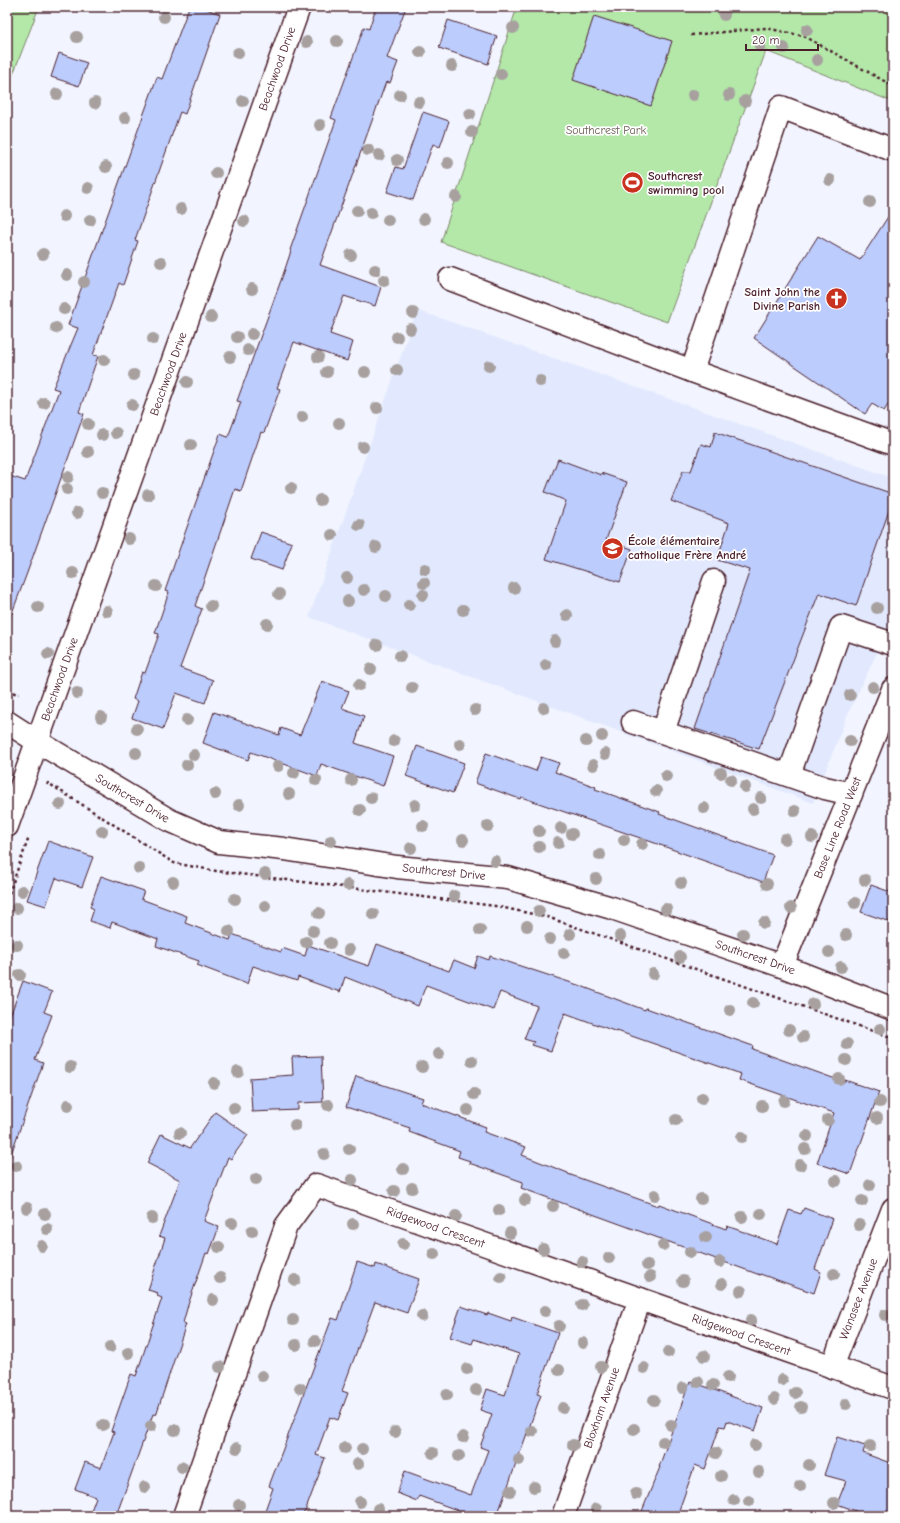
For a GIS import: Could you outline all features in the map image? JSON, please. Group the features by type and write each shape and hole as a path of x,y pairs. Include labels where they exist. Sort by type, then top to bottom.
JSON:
{"street":[{"name":"Beachwood Drive","path":"7,826 299,7"},
{"path":"692,371 781,107 893,150"},
{"path":"450,279 692,371 893,444"},
{"path":"663,732 714,580"},
{"path":"789,775 841,628 893,644"},
{"name":"Base Line Road West","path":"782,966 893,689"},
{"name":"Southcrest Drive","path":"7,722 169,820 219,842 284,849 397,866 508,878 612,908 782,966 893,1009"},
{"path":"632,722 789,775 851,794"},
{"name":"Ridgewood Crescent","path":"184,1516 286,1226 316,1185 893,1388"},
{"name":"Wanasee Avenue","path":"832,1367 893,1209"},
{"name":"Bloxham Avenue","path":"563,1516 640,1299"}],"path":[{"path":"690,35 766,28 804,36 893,86"},
{"path":"7,691 19,694"},
{"path":"46,791 48,783 174,863 216,871 495,906 548,917 893,1038"},
{"path":"7,899 30,834"}],"shaded area":[{"name":"École élémentaire catholique Frère André","path":"417,310 893,478 893,619 847,716 813,803 309,617"}],"green space":[{"path":"7,7 39,7 7,90"},
{"name":"Southcrest Park","path":"517,7 893,7 893,102 766,51 667,322 441,242"}],"building":[{"path":"189,7 201,7 220,14 185,114 180,112 135,240 138,241 123,285 119,283 93,355 98,356 79,412 84,414 9,621 7,620 7,475 25,481 59,390 53,388 78,328 68,325 157,77 162,79"},
{"path":"376,7 406,7 387,58 398,62 390,83 386,82 320,265 381,287 375,306 344,296 330,334 353,342 347,361 294,342 277,388 280,389 264,433 261,432 241,491 235,489 195,606 202,609 180,668 213,680 205,703 176,693 163,729 132,718 138,701 133,699 142,672 145,673 159,634 155,633 169,592 165,591 186,530 220,434 228,437 241,402 237,401 284,272 291,251 290,250 336,120 331,118 364,27 369,29"},
{"path":"594,16 672,41 651,106 573,80"},
{"path":"448,20 497,36 488,64 439,48"},
{"path":"59,53 87,63 79,86 51,77"},
{"path":"423,112 449,121 440,147 433,144 413,200 387,192 396,167 403,169"},
{"name":"Saint John the Divine Parish","path":"893,209 893,397 884,411 872,404 865,414 754,338 818,236 860,260"},
{"path":"715,432 893,494 893,499 856,606 819,593 759,749 695,729 750,570 717,560 729,523 671,501 683,471 691,471 701,444 711,447"},
{"path":"558,459 601,475 601,473 627,482 606,540 632,549 620,582 546,559 566,501 545,492"},
{"path":"261,532 292,543 282,570 251,559"},
{"path":"322,681 349,691 342,708 364,716 355,743 393,756 383,786 321,764 317,776 251,752 248,760 203,743 214,712 279,735 281,728 300,735"},
{"path":"417,746 464,763 453,793 406,776"},
{"path":"486,753 536,771 541,757 559,763 555,772 596,787 595,789 660,812 659,814 773,855 763,882 521,797 520,799 475,783"},
{"path":"48,841 93,857 82,887 56,878 46,906 27,900"},
{"path":"101,876 144,891 141,899 187,916 185,923 230,940 232,934 281,952 282,948 305,956 308,945 369,966 377,944 449,971 454,960 474,968 478,956 489,960 490,956 581,986 645,1010 646,1008 753,1046 752,1049 844,1082 845,1080 879,1092 850,1174 817,1163 834,1113 739,1080 741,1074 565,1013 551,1051 532,1045 534,1042 524,1039 537,1006 500,992 493,1010 426,985 418,1006 345,977 340,992 298,977 297,981 253,966 247,984 197,965 199,961 156,946 158,939 112,922 110,928 90,921 94,909 90,907"},
{"path":"871,885 893,893 893,923 861,912"},
{"path":"23,981 52,992 44,1012 52,1015 35,1060 43,1063 10,1157 7,1156 7,1024"},
{"path":"321,1056 323,1102 298,1103 298,1110 252,1112 250,1078 293,1075 292,1057"},
{"path":"356,1076 423,1098 421,1103 486,1127 484,1132 526,1147 522,1155 568,1174 658,1206 659,1204 726,1229 727,1226 777,1244 789,1210 801,1214 804,1208 833,1219 815,1269 821,1272 814,1293 760,1275 521,1188 523,1182 469,1163 470,1161 458,1157 460,1151 409,1132 410,1128 346,1107"},
{"path":"215,1112 248,1135 231,1159 228,1157 204,1221 219,1227 209,1254 206,1253 188,1305 183,1323 186,1324 156,1415 153,1414 116,1516 89,1516 96,1497 75,1489 85,1462 101,1468 114,1432 111,1431 131,1374 136,1376 162,1298 157,1296 158,1293 148,1290 165,1238 159,1236 180,1180 147,1163 161,1134 190,1148"},
{"path":"357,1262 375,1268 376,1264 419,1279 407,1313 375,1302 342,1391 348,1393 338,1420 330,1417 316,1455 325,1458 305,1512 302,1516 263,1516 273,1488 269,1486 332,1318 338,1320"},
{"path":"461,1306 511,1321 512,1317 558,1333 537,1394 541,1395 497,1516 455,1516 457,1510 419,1496 417,1501 397,1493 405,1471 471,1495 488,1450 480,1447 492,1414 480,1410 487,1389 505,1395 519,1354 474,1339 472,1344 450,1337"},
{"path":"690,1381 763,1408 755,1431 727,1421 725,1427 720,1426 705,1469 695,1465 677,1516 640,1516 660,1467"},
{"path":"837,1437 865,1446 863,1453 893,1464 893,1516 854,1516 856,1511 837,1504 846,1481 824,1475"}],"place":[{"name":"Southcrest swimming pool","path":"632,183"},
{"name":"Saint John the Divine Parish","path":"836,299"},
{"name":"École élémentaire catholique Frère André","path":"613,548"}]}
